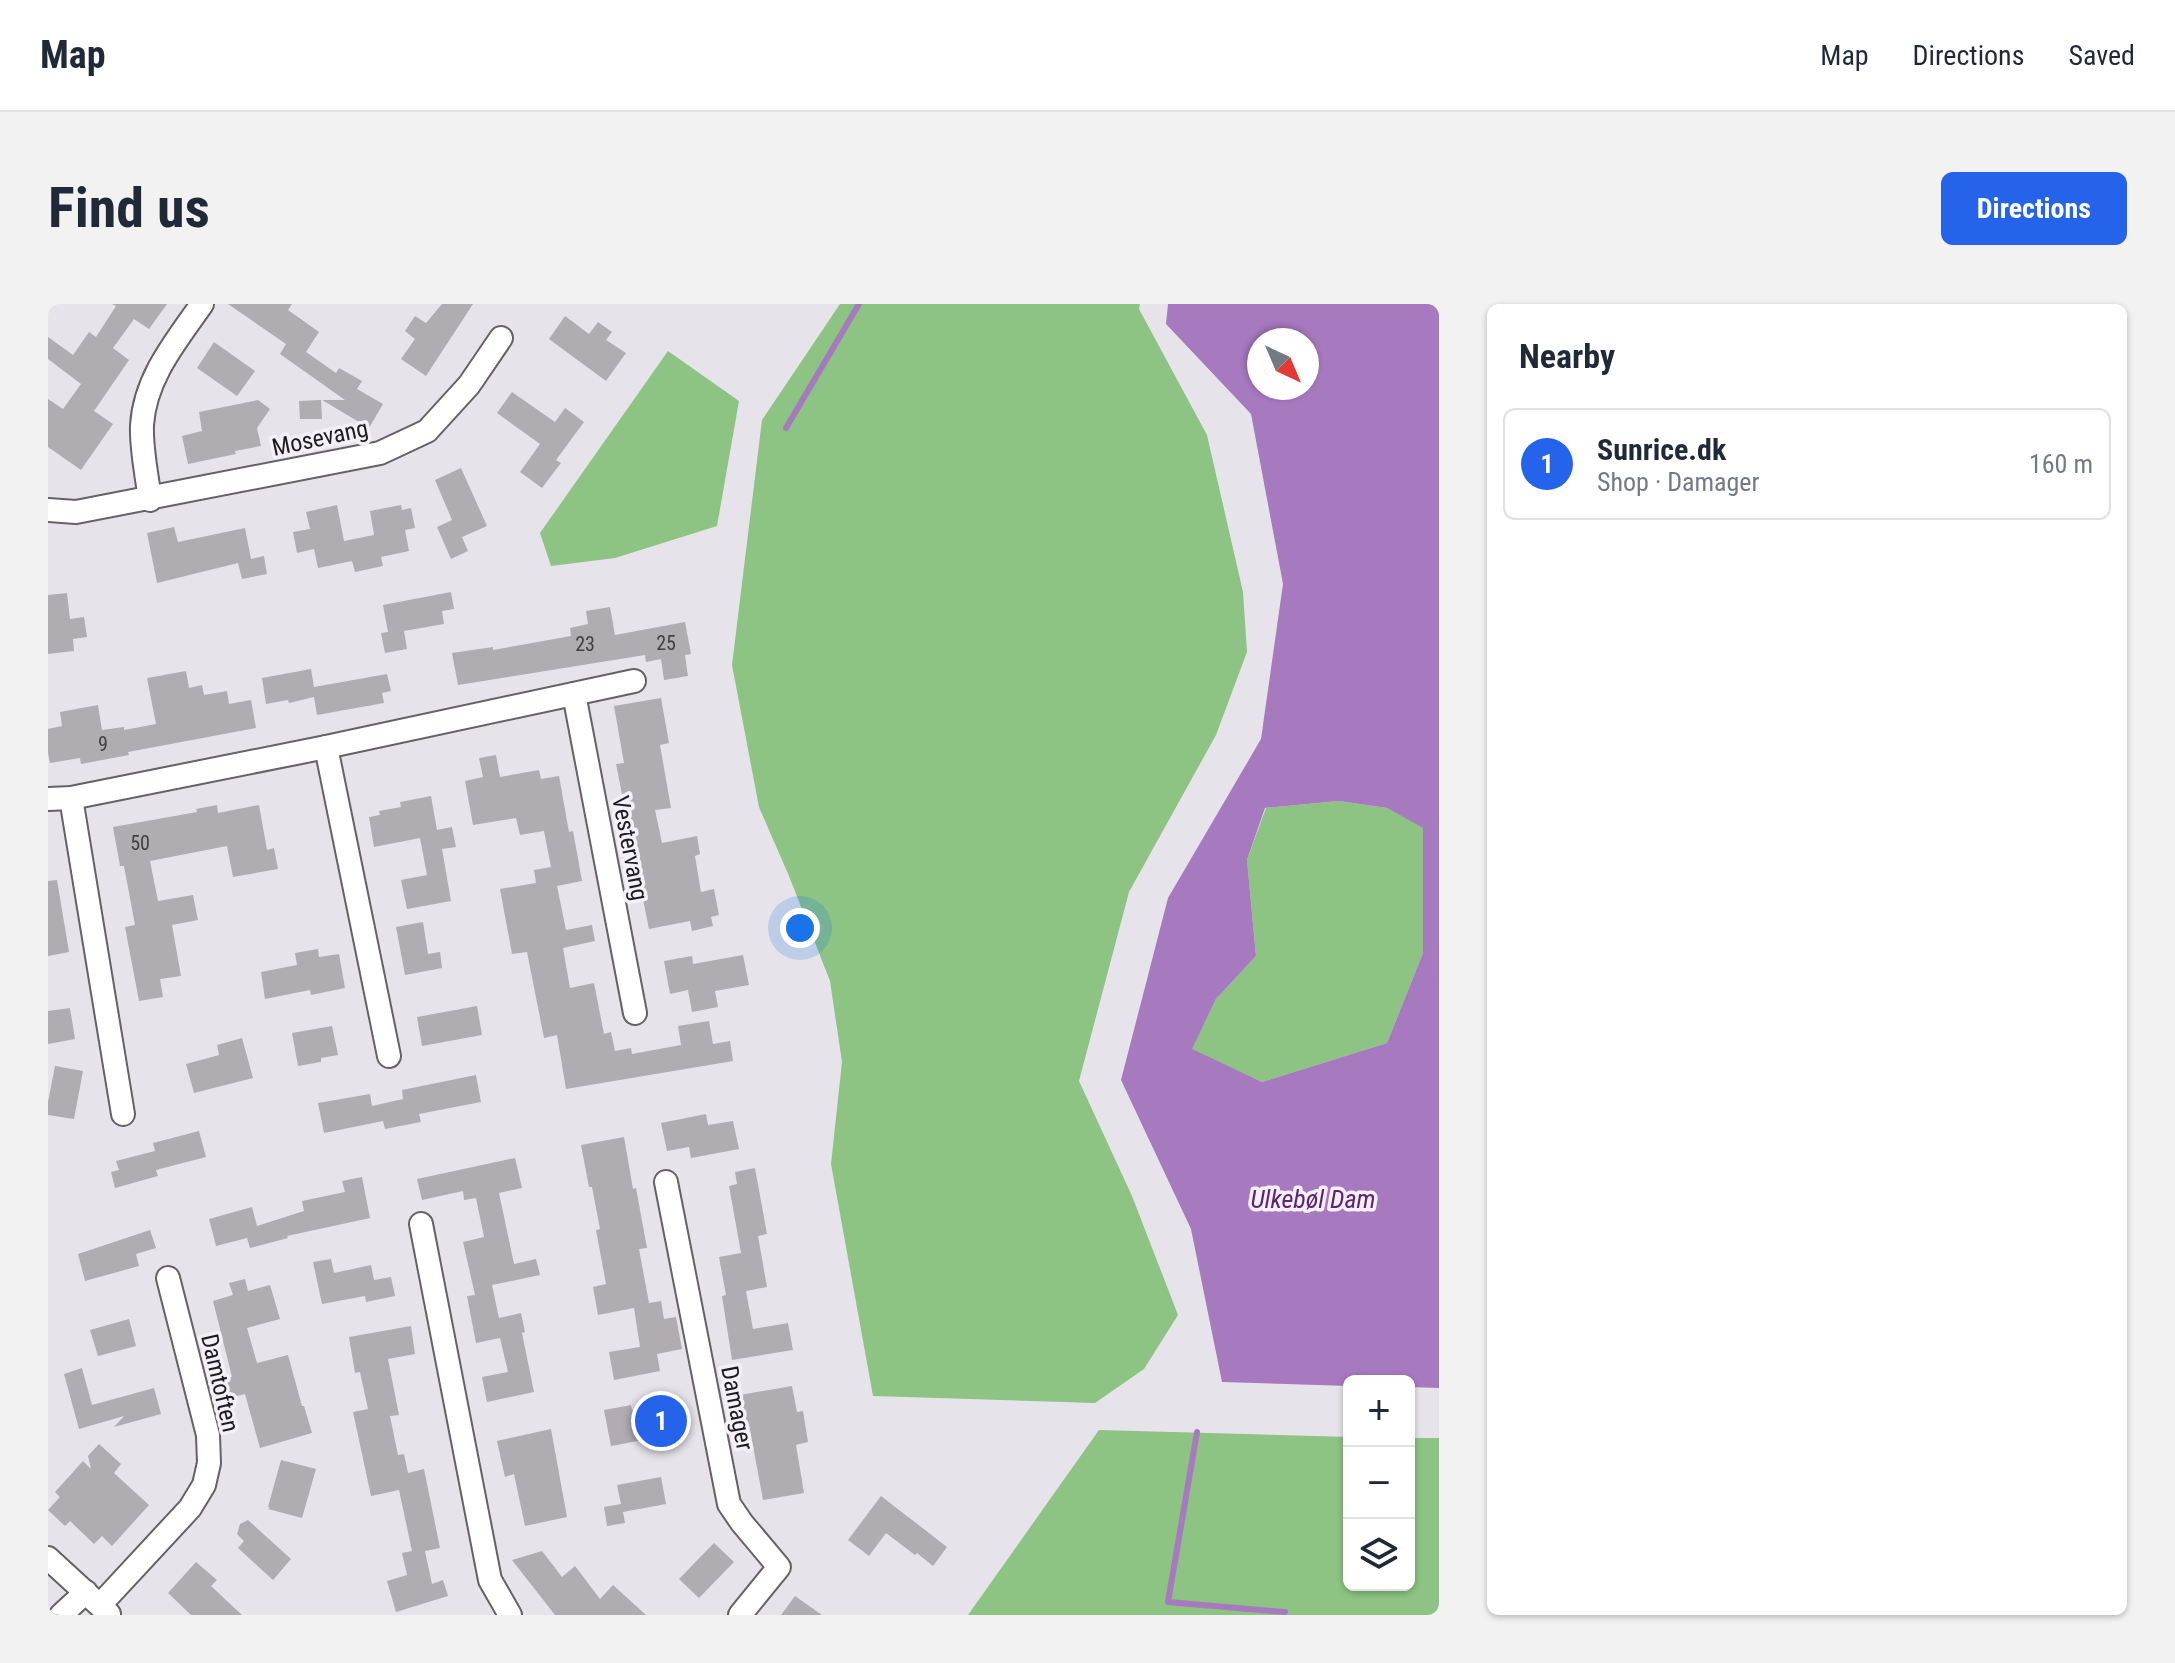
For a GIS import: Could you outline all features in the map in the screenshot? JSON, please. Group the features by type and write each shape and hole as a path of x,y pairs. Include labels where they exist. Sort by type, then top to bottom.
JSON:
{"street":[{"path":"150,500 142,426 147,395 166,354 202,304"},
{"name":"Mosevang","path":"48,510 76,512 150,500 380,453 427,431 469,385 501,338"},
{"path":"48,799 71,798 326,747 634,681"},
{"name":"Vestervang","path":"574,694 635,1013"},
{"path":"326,747 389,1056"},
{"path":"71,798 123,1114"},
{"name":"Damager","path":"666,1182 729,1504 779,1567 740,1615"},
{"path":"421,1224 490,1580 510,1615"},
{"name":"Damtoften","path":"61,1615 98,1604 190,1508 204,1485 209,1463 208,1435 168,1278"},
{"path":"48,1558 98,1604"}],"green space":[{"path":"840,304 1140,304 1139,309 1207,435 1243,592 1247,652 1216,735 1129,892 1079,1081 1132,1196 1178,1315 1144,1369 1095,1403 873,1396 831,1164 842,1062 830,981 759,807 732,665 762,420"},
{"path":"668,351 739,401 717,526 615,558 551,566 540,533"},
{"path":"1339,801 1387,808 1423,827 1423,953 1387,1043 1262,1082 1191,1050 1216,999 1256,956 1247,860 1266,808"},
{"path":"1099,1430 1343,1437 1343,1591 1415,1591 1415,1438 1439,1438 1439,1615 968,1615"}],"water":[{"name":"Ulkebøl Dam","path":"1168,304 1433,304 1439,312 1439,1388 1415,1387 1415,1375 1343,1375 1343,1386 1222,1382 1191,1229 1121,1080 1168,898 1261,739 1283,584 1251,414 1166,324","holes":["1339,801 1387,808 1423,828 1423,953 1387,1043 1262,1082 1192,1049 1216,999 1256,956 1247,860 1265,808"]}],"building":[{"path":"112,304 167,304 149,329 134,319 113,348 129,360 94,411 113,424 81,470 48,447 48,399 63,409 81,384 48,359 48,337 73,355 89,332 96,337 116,306"},
{"path":"228,304 292,304 288,310 319,332 306,352 336,373 339,368 362,381 357,389 383,404 369,428 322,400 345,400 280,354 286,344"},
{"path":"442,304 473,304 426,376 401,359 415,339 405,331 415,316 426,323"},
{"path":"565,316 589,334 598,322 612,332 606,340 626,353 606,381 549,339"},
{"path":"214,342 255,371 237,396 197,368"},
{"path":"512,392 555,422 565,408 584,422 556,460 561,463 542,488 520,472 540,444 497,413"},
{"path":"258,400 270,409 257,428 261,446 188,464 182,436 202,431 199,412"},
{"path":"321,400 322,419 300,419 299,401"},
{"path":"461,468 487,526 462,537 468,551 451,559 437,527 452,520 435,480"},
{"path":"337,505 344,541 374,535 370,511 401,505 402,510 411,508 415,528 405,530 409,551 381,557 383,566 355,572 352,561 318,568 314,549 297,553 293,532 310,529 306,512"},
{"path":"174,527 178,542 245,528 251,559 264,556 267,574 242,579 238,563 157,583 147,533"},
{"path":"451,592 454,609 442,611 444,624 404,631 407,649 385,653 381,633 388,632 383,605"},
{"path":"67,593 70,619 84,617 87,637 73,639 74,651 48,654 48,595"},
{"path":"610,607 615,635 685,622 691,654 685,655 688,676 664,680 661,659 646,662 645,655 458,685 452,653 493,647 493,650 571,636 570,628 588,624 586,611"},
{"path":"311,669 314,687 387,674 391,691 382,693 384,703 317,715 314,697 266,704 262,678"},
{"path":"186,671 189,688 202,685 204,695 227,691 229,704 251,700 256,728 81,764 80,758 50,763 48,729 62,726 60,712 98,705 102,730 124,727 124,730 156,724 147,678"},
{"path":"661,698 669,743 660,745 671,808 655,810 662,843 697,836 700,854 695,856 701,892 714,889 719,915 711,917 713,926 692,931 690,921 649,929 616,764 624,763 614,706"},
{"path":"496,755 500,777 539,770 541,779 559,776 582,881 557,886 566,930 592,925 595,941 563,948 570,988 594,983 604,1034 611,1032 615,1051 631,1048 632,1054 681,1045 678,1026 709,1021 713,1044 730,1041 733,1061 566,1089 557,1035 544,1038 527,952 512,954 500,889 536,883 534,870 551,867 544,831 520,835 516,818 473,825 465,781 483,777 479,758"},
{"path":"431,796 437,830 452,827 456,847 442,849 451,901 407,909 401,880 427,875 420,838 374,847 369,817 380,815 379,811 401,807 400,802"},
{"path":"217,805 218,813 259,805 267,850 274,848 278,869 233,877 227,846 150,861 158,901 193,895 198,920 172,925 181,976 160,979 163,997 139,1001 125,927 135,925 113,827 197,812 196,809"},
{"path":"57,880 69,952 48,956 48,881"},
{"path":"423,922 428,954 440,952 442,968 405,975 396,927"},
{"path":"318,949 319,957 339,954 345,988 311,995 310,990 265,999 261,972 297,965 295,953"},
{"path":"743,955 749,985 715,991 718,1007 692,1012 688,990 670,994 664,961 692,956 693,964"},
{"path":"477,1006 482,1035 422,1046 417,1017"},
{"path":"70,1008 75,1039 48,1044 48,1011"},
{"path":"332,1026 338,1055 298,1066 292,1033"},
{"path":"242,1038 253,1078 194,1093 186,1064 219,1055 217,1045"},
{"path":"55,1066 83,1071 74,1119 48,1115"},
{"path":"476,1075 481,1102 419,1114 421,1122 385,1129 383,1121 324,1133 318,1103 370,1094 372,1106 403,1099 402,1090"},
{"path":"706,1114 708,1125 733,1121 739,1149 691,1158 689,1147 667,1151 661,1123"},
{"path":"199,1131 206,1157 156,1170 158,1176 115,1188 111,1172 119,1170 116,1161 155,1151 153,1143"},
{"path":"624,1137 647,1248 639,1249 649,1303 661,1301 664,1319 676,1317 682,1349 657,1354 660,1371 614,1380 609,1352 640,1347 634,1308 598,1315 593,1287 606,1284 596,1230 600,1229 581,1145"},
{"path":"515,1158 522,1188 499,1193 514,1264 536,1259 540,1275 492,1285 499,1318 521,1313 534,1392 487,1402 482,1377 508,1372 500,1338 476,1343 467,1296 475,1295 463,1242 484,1237 476,1198 464,1200 463,1191 422,1200 417,1179"},
{"path":"755,1168 767,1234 758,1236 767,1287 746,1291 753,1329 788,1323 793,1350 732,1360 719,1257 741,1253 729,1186 737,1184 735,1172"},
{"path":"362,1177 370,1218 287,1236 250,1248 247,1238 216,1246 209,1219 252,1207 257,1226 304,1211 302,1201 345,1192 342,1181"},
{"path":"150,1230 156,1248 136,1254 139,1266 85,1281 78,1254"},
{"path":"331,1259 334,1273 371,1265 374,1280 391,1277 395,1296 366,1302 365,1296 322,1304 313,1262"},
{"path":"245,1279 248,1291 270,1285 280,1319 247,1328 257,1363 288,1355 312,1433 260,1448 245,1394 229,1398 224,1379 232,1377 213,1301 233,1295 229,1283"},
{"path":"129,1319 136,1346 98,1356 90,1330"},
{"path":"411,1326 415,1354 388,1359 399,1415 390,1416 398,1455 404,1454 408,1473 424,1469 440,1548 425,1551 432,1584 443,1580 448,1596 396,1612 387,1581 407,1575 402,1553 412,1551 399,1490 371,1496 353,1412 368,1409 360,1372 355,1373 349,1337"},
{"path":"82,1368 92,1405 154,1388 161,1414 114,1427 124,1416 79,1429 64,1374"},
{"path":"792,1386 797,1412 803,1411 808,1442 796,1445 804,1493 763,1500 749,1424 746,1425 740,1395"},
{"path":"676,1402 681,1429 611,1446 604,1410 631,1405 632,1410"},
{"path":"551,1429 567,1517 525,1526 514,1474 505,1477 497,1441"},
{"path":"99,1444 121,1464 114,1473 149,1505 112,1546 102,1536 94,1544 70,1521 65,1526 48,1510 60,1497 55,1492 83,1461 91,1469 88,1456"},
{"path":"281,1460 316,1469 302,1518 268,1509"},
{"path":"661,1477 666,1504 623,1512 625,1523 607,1526 604,1507 621,1504 617,1485"},
{"path":"881,1496 947,1547 933,1566 886,1533 869,1556 848,1540"},
{"path":"248,1520 291,1559 273,1580 238,1548 244,1541 237,1534 240,1524"},
{"path":"714,1543 734,1562 699,1598 679,1579"},
{"path":"542,1551 562,1577 575,1566 600,1599 613,1585 646,1615 555,1615 512,1560"},
{"path":"196,1562 217,1580 211,1586 242,1615 191,1615 168,1593"},
{"path":"795,1596 822,1615 781,1615"}],"waterway":[{"path":"786,428 859,304"},
{"path":"1197,1432 1168,1602 1285,1612"}],"place":[{"name":"Sunrice.dk","path":"661,1421"}]}
